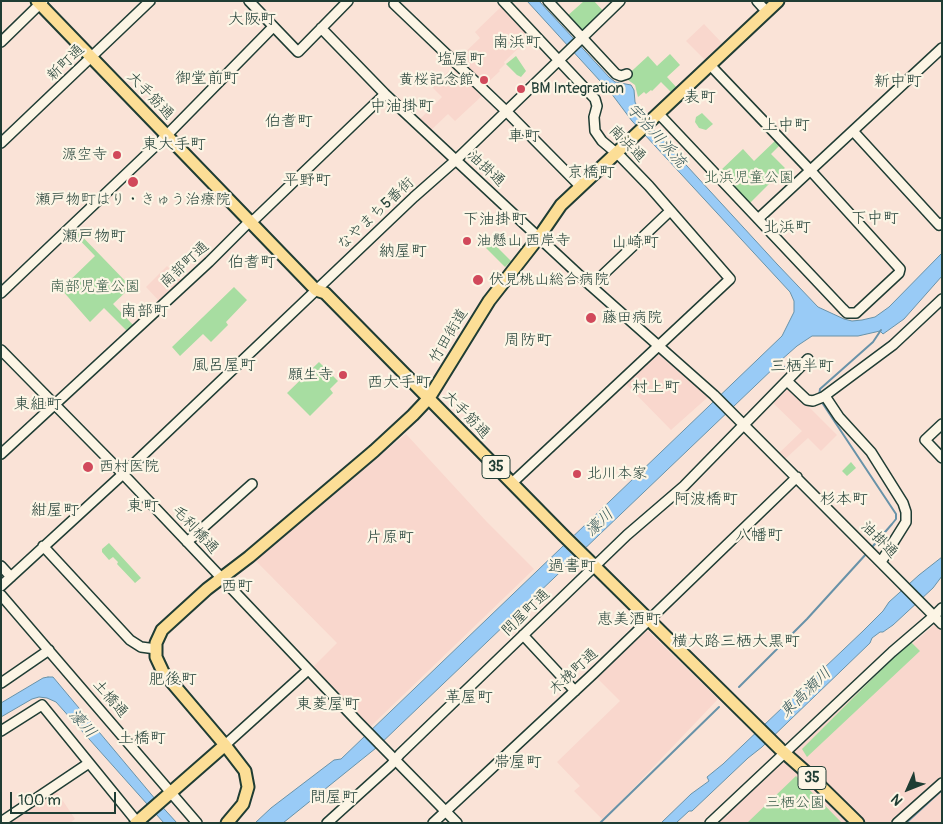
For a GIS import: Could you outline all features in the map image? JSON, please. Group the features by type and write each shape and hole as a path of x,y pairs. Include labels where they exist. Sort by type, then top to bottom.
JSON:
{"main road":[{"name":"竹田街道","path":"156,649 156,643 162,630 207,589 222,579 385,442 429,398 480,314 559,208 580,186 778,1"},
{"name":"大手筋通","path":"40,2 316,290 325,293 585,557 858,823"},
{"path":"156,649 162,672 245,771 248,787 243,804 225,822"},
{"path":"137,822 225,745"}],"street":[{"name":"新町通","path":"1,143 150,1"},
{"path":"249,1 298,52 348,1"},
{"name":"南浜通","path":"504,1 595,98 597,106 594,117 595,131 602,141 649,186 730,279 658,346"},
{"path":"548,1 618,75 628,74"},
{"name":"なやまち5番街","path":"1,586 123,474 414,197 456,160 620,1"},
{"path":"757,1 767,12"},
{"path":"1,42 40,2"},
{"path":"394,4 506,111 580,186"},
{"path":"1,293 167,136 273,27"},
{"name":"油掛通","path":"321,28 386,94 456,160 591,286 714,395 942,624"},
{"path":"758,220 942,48"},
{"path":"657,115 847,313 856,313 900,269 811,171 710,66"},
{"name":"南部町通","path":"1,454 386,94"},
{"path":"853,131 939,226 942,223"},
{"path":"591,286 670,211"},
{"path":"787,381 806,400 813,402 822,398 893,345 942,299"},
{"path":"512,483 658,346"},
{"name":"毛利橋通","path":"1,350 56,404 366,731 395,759"},
{"name":"問屋町通","path":"327,823 376,779 627,535 684,486 808,359"},
{"path":"822,398 871,452 903,503 906,512 906,522 877,558"},
{"path":"942,424 925,440 942,458"},
{"name":"木挽町通","path":"433,823 575,691 797,477"},
{"path":"187,542 252,484"},
{"path":"44,546 130,640 141,646 156,649"},
{"path":"1,566 11,577"},
{"name":"土橋通","path":"1,595 197,823"},
{"path":"710,823 782,751 942,608"},
{"path":"523,635 575,691"},
{"path":"1,683 49,650"},
{"path":"225,745 308,670"},
{"path":"1,731 42,705 137,822"},
{"path":"395,759 457,823"},
{"path":"1,822 89,763"},
{"path":"897,823 942,783"}],"shaded area":[{"path":"503,5 532,35 504,62 505,64 500,71 483,87 457,60 480,38 475,32"},
{"path":"704,24 722,43 705,60 686,41"},
{"path":"455,65 484,94 455,121 448,114 429,132 418,121 442,97 432,87"},
{"path":"167,266 183,282 161,303 146,287"},
{"path":"659,351 708,397 671,430 625,383"},
{"path":"787,385 837,435 821,451 808,438 784,460 778,454 802,431 771,401"},
{"path":"406,434 486,521 534,569 370,727 312,668 337,643 255,560"},
{"path":"942,618 942,823 712,823"},
{"path":"645,628 718,699 603,820 574,791 580,786 557,762 620,701 593,674"},
{"path":"55,789 75,819 70,823 5,823"}],"green space":[{"path":"584,1 594,1 605,13 585,31 580,32 566,17"},
{"path":"670,54 680,65 667,77 677,88 672,93 661,82 652,91 646,94 644,92 638,97 635,85 628,80 622,80 648,56 657,66"},
{"path":"516,56 526,71 521,77 506,64"},
{"path":"702,113 713,124 706,130 699,128 695,122 696,117"},
{"name":"北浜児童公園","path":"777,139 781,144 771,154 785,168 749,204 719,172 743,149 754,161"},
{"name":"南部児童公園","path":"75,229 131,287 113,304 135,327 129,333 104,308 90,322 61,289 95,256 72,232"},
{"path":"492,242 511,261 505,267 486,248"},
{"path":"234,287 247,300 226,322 228,325 211,342 203,334 180,356 172,347"},
{"path":"319,362 338,381 330,389 333,393 310,416 287,393"},
{"path":"851,462 856,468 847,476 842,471"},
{"path":"109,543 141,578 135,583 113,557 109,560 102,552 102,549"},
{"path":"910,641 920,651 807,757 802,749"},
{"name":"三栖公園","path":"796,776 842,823 747,823"}],"water":[{"path":"527,1 539,1 615,82 631,85 634,90 635,102 642,117 818,307 852,321 875,317 889,307 942,253 942,276 904,319 883,334 880,331 858,336 812,336 797,346 780,361 785,367 783,369 778,364 376,748 283,823 255,823 271,808 334,760 341,759 782,336 794,312 794,301 790,292 632,121 611,93"},
{"name":"東高瀬川","path":"942,557 942,576 933,588 893,625 872,638 870,643 762,747 692,811 689,811 676,823 661,823 691,794 709,781 707,777 863,631 883,611 889,602"},
{"name":"濠川","path":"53,677 177,823 164,823 56,702 39,697 1,717 1,703 43,678"}],"pier":[{"path":"572,533 588,549 577,560 561,543"}],"waterway":[{"path":"819,396 820,389 873,342 881,330"},
{"path":"821,401 896,514 896,519 873,546"},
{"path":"739,687 807,619 867,553"},
{"path":"600,823 719,707"},
{"path":"906,823 942,790"}],"place":[{"name":"黄桜記念館","path":"484,80"},
{"name":"BM Integration","path":"521,89"},
{"name":"源空寺","path":"117,155"},
{"name":"瀬戸物町はり・きゅう治療院","path":"133,182"},
{"name":"油懸山 西岸寺","path":"467,241"},
{"name":"伏見桃山総合病院","path":"478,280"},
{"name":"藤田病院","path":"591,318"},
{"name":"願生寺","path":"343,375"},
{"name":"西村医院","path":"88,467"},
{"name":"北川本家","path":"577,474"}],"district":[{"name":"大阪町","path":"252,20"},
{"name":"南浜町","path":"517,43"},
{"name":"塩屋町","path":"461,60"},
{"name":"御堂前町","path":"207,79"},
{"name":"新中町","path":"898,82"},
{"name":"表町","path":"700,98"},
{"name":"中油掛町","path":"402,107"},
{"name":"伯耆町","path":"289,122"},
{"name":"上中町","path":"786,126"},
{"name":"車町","path":"524,137"},
{"name":"東大手町","path":"174,145"},
{"name":"京橋町","path":"591,173"},
{"name":"平野町","path":"307,181"},
{"name":"下中町","path":"875,219"},
{"name":"下油掛町","path":"495,220"},
{"name":"北浜町","path":"787,228"},
{"name":"瀬戸物町","path":"94,237"},
{"name":"山崎町","path":"635,243"},
{"name":"納屋町","path":"403,252"},
{"name":"伯耆町","path":"252,263"},
{"name":"南部町","path":"145,312"},
{"name":"周防町","path":"528,341"},
{"name":"風呂屋町","path":"224,366"},
{"name":"三栖半町","path":"802,367"},
{"name":"西大手町","path":"399,383"},
{"name":"村上町","path":"656,388"},
{"name":"東組町","path":"38,405"},
{"name":"阿波橋町","path":"706,500"},
{"name":"杉本町","path":"844,500"},
{"name":"東町","path":"143,507"},
{"name":"紺屋町","path":"55,511"},
{"name":"八幡町","path":"759,536"},
{"name":"片原町","path":"390,538"},
{"name":"過書町","path":"572,567"},
{"name":"西町","path":"237,587"},
{"name":"恵美酒町","path":"629,620"},
{"name":"横大路三栖大黒町","path":"736,642"},
{"name":"肥後町","path":"173,680"},
{"name":"革屋町","path":"469,698"},
{"name":"東菱屋町","path":"328,705"},
{"name":"土橋町","path":"142,739"},
{"name":"帯屋町","path":"518,763"},
{"name":"問屋町","path":"334,798"}],"water label":[{"name":"宇治川派流","path":"656,136"}]}
